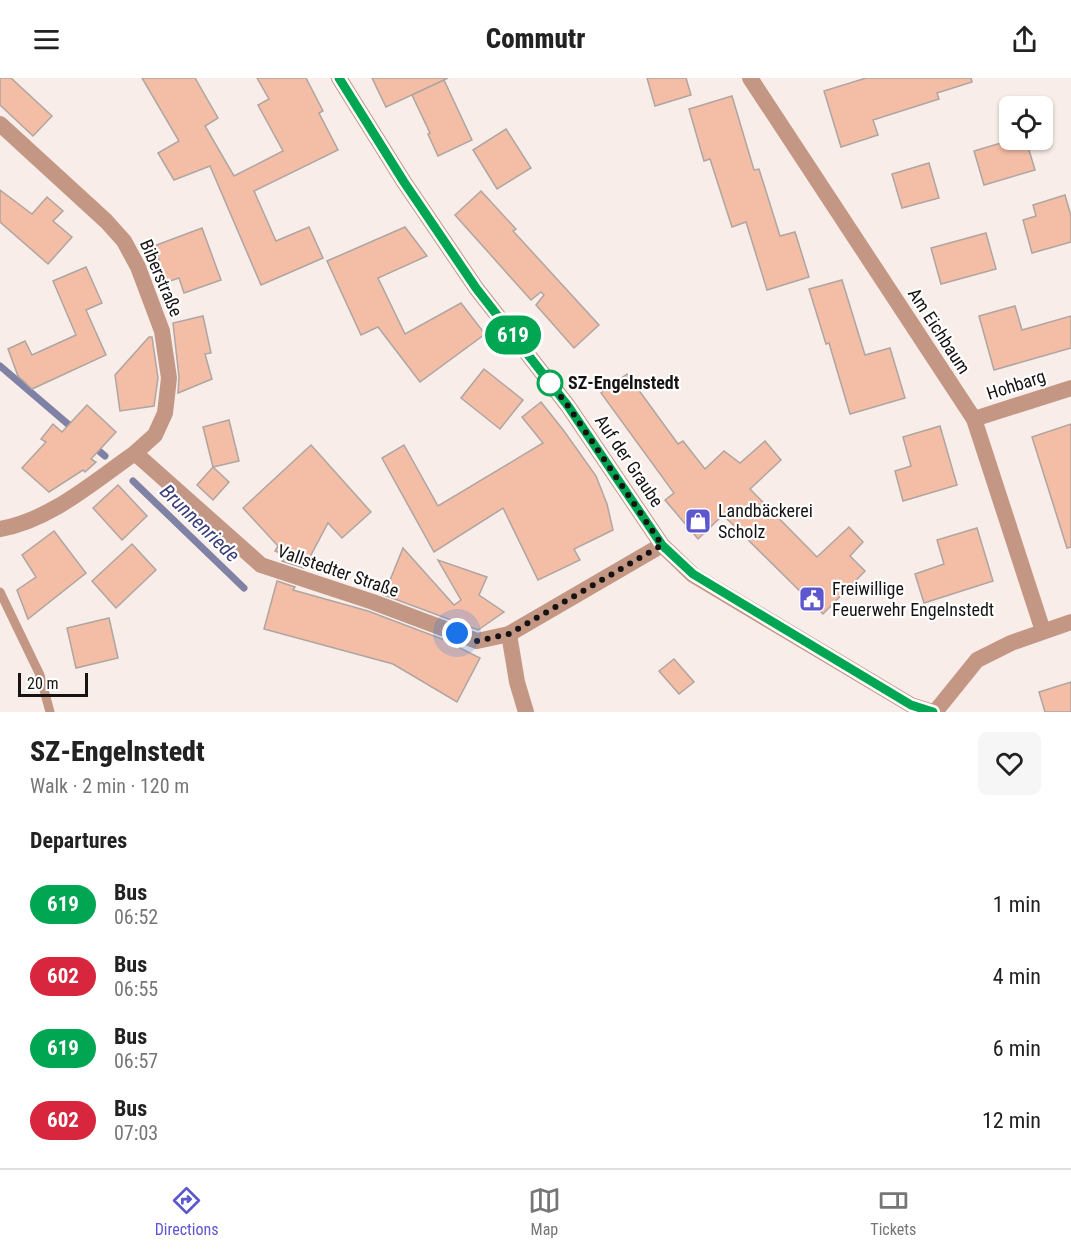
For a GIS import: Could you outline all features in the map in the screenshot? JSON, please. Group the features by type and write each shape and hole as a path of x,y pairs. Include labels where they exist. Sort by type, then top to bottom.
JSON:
{"street":[{"name":"Auf der Graube","path":"339,78 404,182 476,288 568,406 662,545 693,574 911,705 934,712 977,660 1011,643 1071,622"},
{"name":"Am Eichbaum","path":"759,81 974,419 1043,631"},
{"name":"Biberstraße","path":"0,124 106,220 124,241 138,267 162,331 170,378 165,413 159,428 155,435 135,453"},
{"name":"Hohbarg","path":"974,419 1071,388"},
{"name":"Vallstedter Straße","path":"135,453 261,565 374,602 477,641 509,634 662,545"},
{"path":"0,529 18,526 48,512 135,453"},
{"path":"509,634 517,682 526,712"}],"lane":[{"path":"0,592 40,675 50,712"}],"building":[{"path":"0,78 11,78 52,116 33,136 0,105"},
{"path":"142,78 195,78 218,118 205,126 234,176 283,151 258,105 269,99 257,78 306,78 323,111 319,113 338,150 254,191 276,241 309,227 323,258 261,285 210,166 174,180 158,153 179,141"},
{"path":"372,78 448,78 386,107"},
{"path":"647,78 686,78 691,95 655,106"},
{"path":"866,78 971,78 972,82 937,93 939,99 873,120 878,135 841,147 824,91"},
{"path":"444,80 472,140 438,156 412,95"},
{"path":"732,96 754,170 759,169 780,236 795,232 809,277 767,290 746,222 732,227 710,159 704,161 689,109"},
{"path":"506,129 531,168 497,189 473,150"},
{"path":"999,144 999,150 1029,150 1035,170 984,185 974,151"},
{"path":"929,163 939,198 902,208 892,174"},
{"path":"0,190 32,214 47,197 63,211 53,221 72,237 48,264 0,222"},
{"path":"481,191 516,229 513,231 599,325 574,348 536,305 544,295 541,292 531,300 455,215"},
{"path":"1065,195 1071,216 1071,242 1032,253 1023,220 1036,216 1033,205"},
{"path":"405,227 427,256 378,278 405,334 461,303 485,334 420,382 378,327 361,335 327,261"},
{"path":"202,228 221,280 184,293 179,278 167,282 154,246"},
{"path":"986,233 996,269 941,284 931,248"},
{"path":"86,267 102,303 86,310 106,355 32,389 18,376 8,349 25,341 32,355 76,335 53,281"},
{"path":"842,280 865,355 890,348 905,398 850,414 829,343 826,344 809,289"},
{"path":"1015,306 1022,330 1071,316 1071,348 994,370 979,316"},
{"path":"203,316 211,353 205,354 212,379 178,393 179,377 173,323"},
{"path":"149,337 152,337 158,378 154,406 120,411 115,375"},
{"path":"484,369 523,400 500,429 461,398"},
{"path":"627,374 678,444 683,441 705,469 724,451 740,463 765,441 781,460 750,489 817,557 849,527 863,542 850,556 865,571 823,614 723,515 698,539 665,500 674,493 601,393"},
{"path":"541,402 596,476 607,504 613,530 574,549 580,560 538,580 503,508 434,552 382,458 404,445 438,506 543,443 522,417"},
{"path":"87,405 116,432 91,459 96,462 85,472 83,470 49,492 22,468 46,442 41,439 53,424 62,432"},
{"path":"229,420 239,461 213,467 203,427"},
{"path":"1071,424 1071,547 1067,548 1032,437"},
{"path":"940,426 957,485 903,501 895,471 911,466 903,437"},
{"path":"311,445 371,512 342,538 328,523 304,568 282,561 284,555 275,551 278,546 243,508"},
{"path":"213,467 229,482 213,500 197,485"},
{"path":"118,485 147,516 122,540 93,508"},
{"path":"977,528 993,581 924,603 915,574 944,564 937,540"},
{"path":"54,531 86,573 28,619 17,590 36,577 22,555"},
{"path":"132,544 156,570 116,608 92,581"},
{"path":"403,548 454,605 461,600 438,560 487,577 479,595 504,612 478,630 384,595"},
{"path":"277,581 295,587 293,590 368,611 458,645 456,646 480,658 457,702 393,664 264,629"},
{"path":"109,618 118,658 76,668 67,628"},
{"path":"674,659 694,682 679,694 659,671"},
{"path":"1071,682 1071,712 1045,712 1039,692"}],"waterway":[{"name":"Brunnenriede","path":"0,366 76,431"},
{"name":"Brunnenriede","path":"93,446 105,456"},
{"name":"Brunnenriede","path":"133,481 244,588"}],"bus line":[{"name":"619","path":"339,78 404,182 476,288 568,406 662,545 693,574 911,705 933,712"}],"place":[{"name":"SZ-Engelnstedt","path":"550,383"},
{"name":"Landbäckerei Scholz","path":"698,521"},
{"name":"Freiwillige Feuerwehr Engelnstedt","path":"812,599"}],"route":[{"path":"457,633 477,641 509,634 662,545 549,381 550,383"}]}
